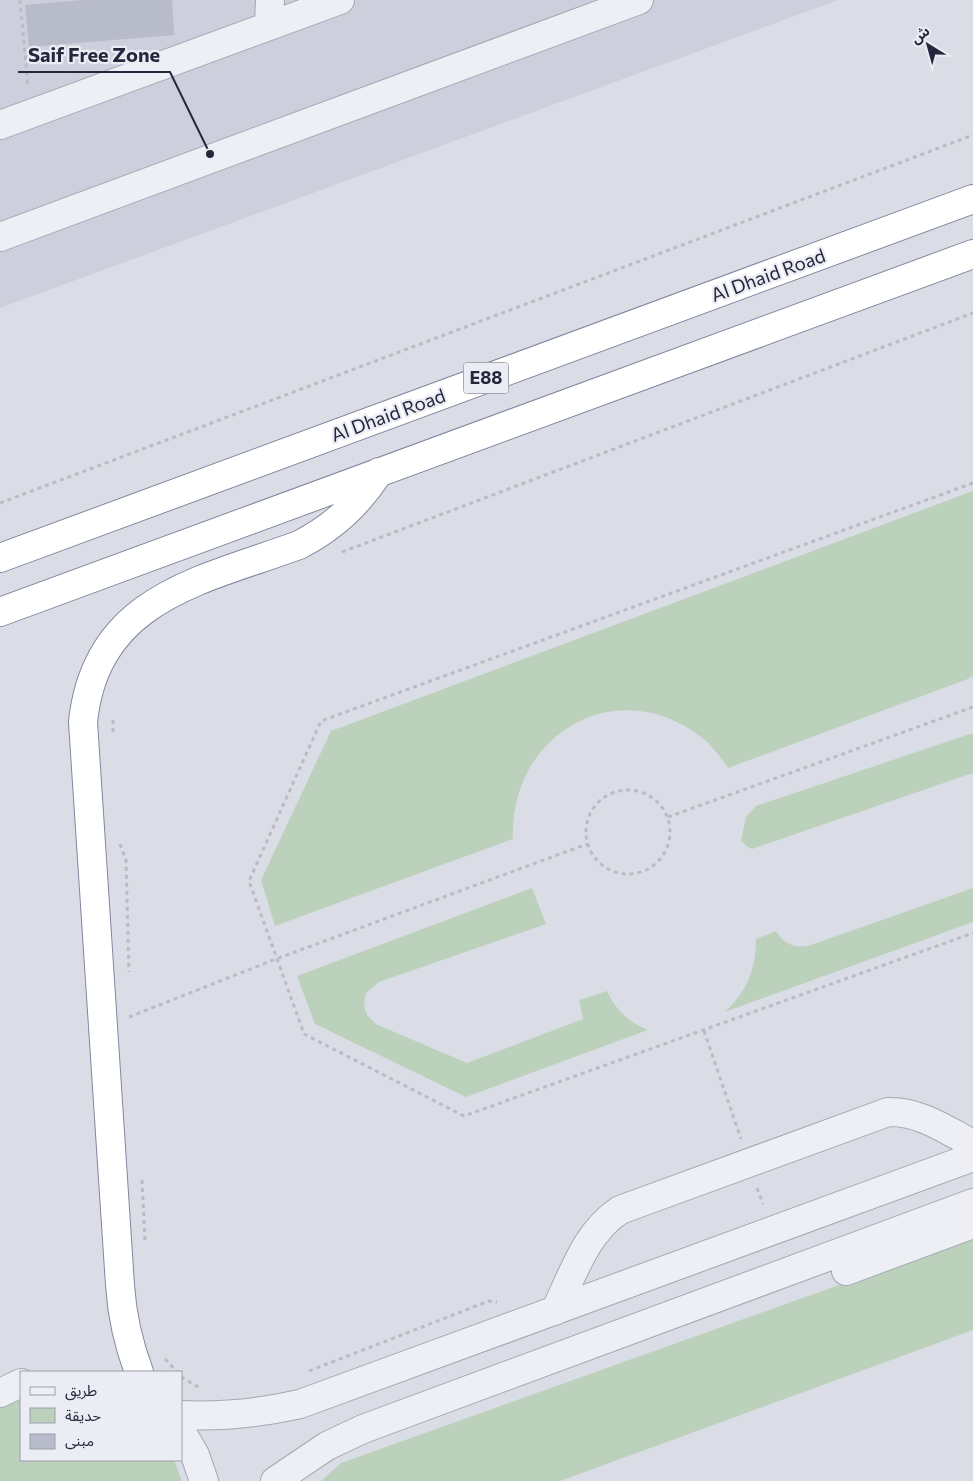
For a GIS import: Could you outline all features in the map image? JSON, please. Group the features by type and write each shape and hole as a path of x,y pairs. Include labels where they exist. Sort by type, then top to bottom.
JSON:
{"highway":[{"name":"Al Dhaid Road","path":"0,558 973,199"},
{"path":"0,612 973,254"},
{"path":"139,1371 129,1345 122,1316 117,1026 83,722 91,678 100,658 121,630 133,618 161,598 299,545 318,535 351,509 379,472"}],"street":[{"path":"0,125 31,114 270,13 340,0"},
{"path":"0,237 639,0"},
{"path":"555,1312 589,1241 608,1218 620,1210 888,1112 903,1111 917,1115 973,1144"},
{"path":"182,1416 235,1415 300,1404 973,1157"},
{"path":"276,1481 327,1446 397,1416 973,1203"},
{"path":"397,1416 426,1422 440,1420 973,1224"},
{"path":"0,1393 20,1383"},
{"path":"182,1433 196,1455 204,1481"}],"path":[{"path":"20,0 31,114"},
{"path":"0,503 973,135"},
{"path":"338,553 973,313"},
{"path":"973,483 321,720 249,881 304,1034 464,1116 704,1031 973,932"},
{"path":"668,817 973,707"},
{"path":"113,711 113,741"},
{"path":"623,789 642,791 658,801 668,817 670,838 664,852 661,858 644,872 620,874 600,864 587,844 585,826 592,808 606,796 623,789"},
{"path":"117,838 126,860 129,978"},
{"path":"117,1026 130,1017 276,959 587,844"},
{"path":"129,1007 130,1017"},
{"path":"117,1026 130,1017"},
{"path":"704,1031 762,1204"},
{"path":"142,1176 147,1236 145,1244"},
{"path":"162,1354 176,1371"}],"shaded area":[{"path":"0,0 838,0 0,308"}],"green space":[{"path":"973,491 973,676 728,768 716,751 705,740 668,718 635,710 603,713 574,724 548,744 529,770 516,802 513,839 275,926 261,880 331,731"},
{"path":"973,733 973,773 752,849 741,840 746,817 756,806"},
{"path":"532,888 546,924 379,982 366,993 364,1003 370,1019 378,1025 467,1063 583,1019 579,1000 607,991 623,1015 648,1030 466,1097 315,1024 297,976"},
{"path":"973,888 973,922 725,1012 739,996 749,979 756,950 756,939 776,931 789,944 808,946"},
{"path":"973,1237 973,1330 560,1481 321,1481 341,1463"},
{"path":"20,1398 20,1461 174,1461 182,1481 0,1481 0,1408"}],"building":[{"path":"81,0 172,0 174,35 29,47 25,5"}],"place":[{"name":"Saif Free Zone","path":"210,154"}]}
